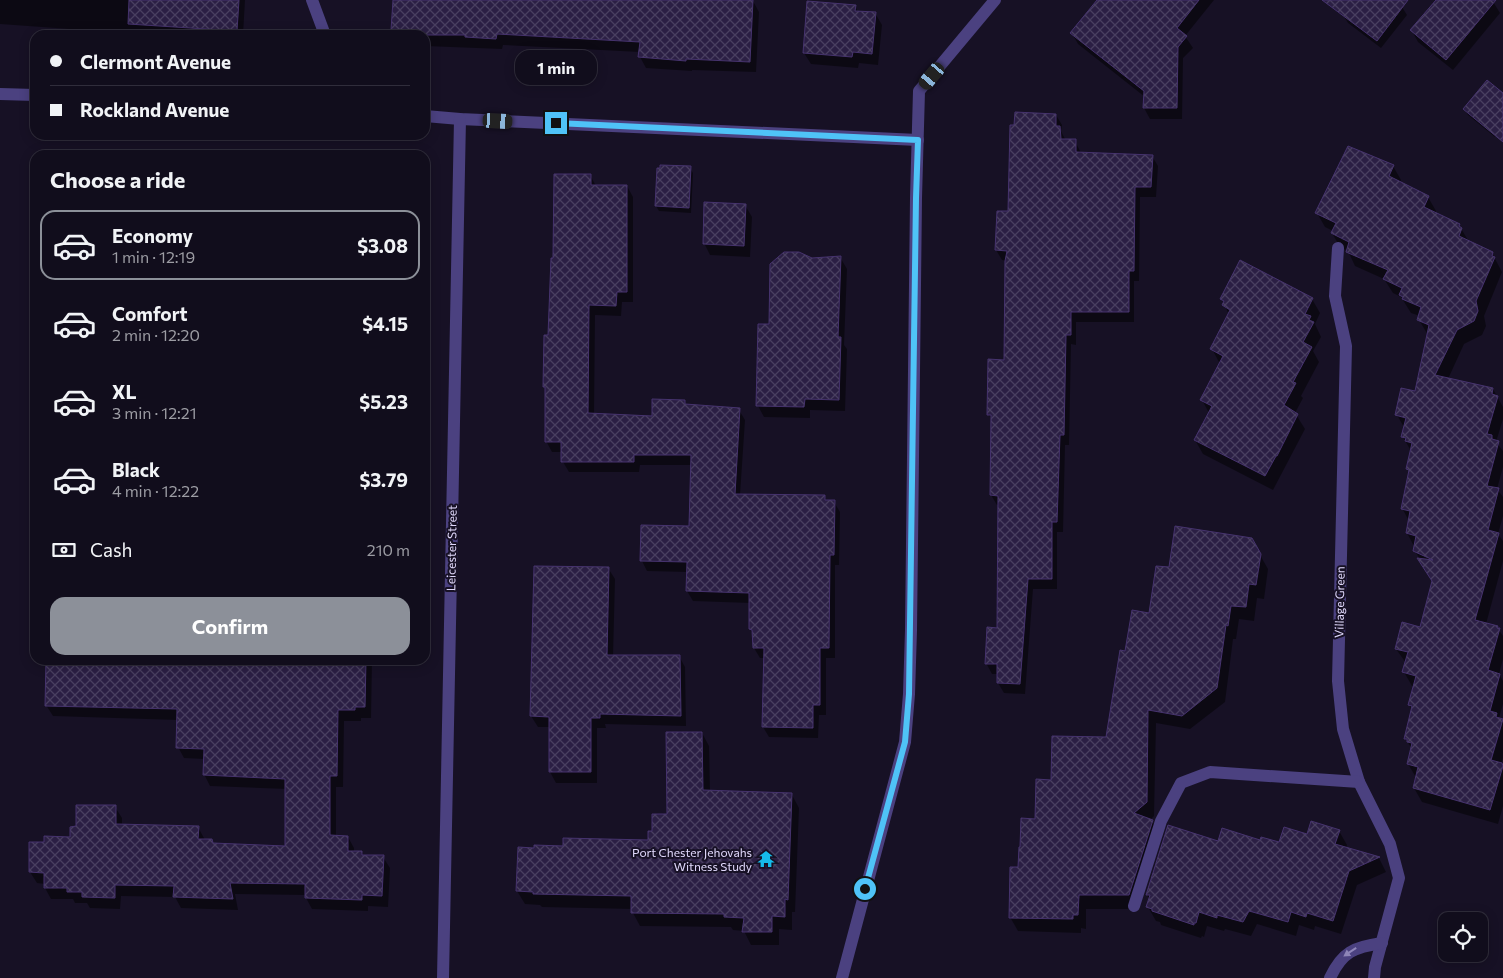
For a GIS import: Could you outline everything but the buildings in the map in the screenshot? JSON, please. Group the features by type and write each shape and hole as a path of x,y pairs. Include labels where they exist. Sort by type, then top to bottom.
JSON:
{"street":[{"path":"312,0 322,30"},
{"path":"842,978 905,742 911,630 919,92 995,0"},
{"path":"0,94 30,95"},
{"path":"430,116 918,140"},
{"name":"Leicester Street","path":"442,978 460,119"},
{"name":"Village Green","path":"1338,248 1335,296 1346,346 1338,681 1343,728 1359,782 1390,844 1399,878 1375,967 1374,978"},
{"path":"1134,906 1161,821 1181,783 1210,772 1359,782"},
{"path":"1330,978 1336,965 1348,952 1362,945 1382,943"}],"place":[{"name":"Port Chester Jehovahs Witness Study","path":"766,859"}],"route":[{"path":"556,123 918,140 909,694 905,742 865,889"}]}
